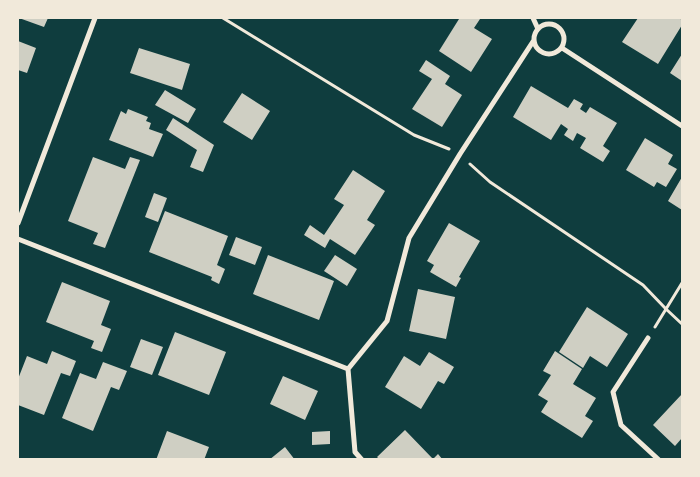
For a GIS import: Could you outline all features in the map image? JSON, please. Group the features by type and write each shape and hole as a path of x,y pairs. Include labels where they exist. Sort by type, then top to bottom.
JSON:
{"street":[{"path":"18,223 95,18"},
{"path":"533,18 538,29"},
{"path":"362,460 355,452 348,369 387,321 409,238 460,154 534,40 538,29 546,24 557,25 563,33 564,43 562,48 553,54 548,54 539,50 534,40"},
{"path":"562,48 682,126"},
{"path":"18,239 348,369"},
{"path":"648,338 613,392 621,425 659,460"}],"path":[{"path":"648,338 682,284"}],"building":[{"path":"19,18 48,18 44,27"},
{"path":"456,18 480,19 474,28 492,39 471,72 439,51 459,19"},
{"path":"638,18 679,18 682,20 682,25 658,64 622,42"},
{"path":"18,41 36,48 27,73 18,70"},
{"path":"139,48 190,64 182,90 130,73"},
{"path":"682,54 682,81 670,73"},
{"path":"426,60 450,76 445,84 462,95 442,127 412,109 432,79 419,71"},
{"path":"531,86 568,108 574,99 583,104 580,109 586,113 590,107 617,123 603,146 610,151 603,162 580,148 586,138 577,133 573,141 564,135 568,129 561,124 551,140 513,117"},
{"path":"165,90 196,109 188,123 155,105"},
{"path":"242,93 270,111 252,140 223,122"},
{"path":"128,109 148,117 146,121 151,123 149,129 163,134 153,157 109,140 121,111 126,114"},
{"path":"173,118 214,145 203,172 190,167 197,150 166,130"},
{"path":"645,138 673,155 668,164 677,169 666,187 657,182 654,187 626,170"},
{"path":"93,157 125,169 130,157 140,160 105,248 93,244 98,233 68,221"},
{"path":"353,170 385,191 367,220 375,225 355,255 330,239 325,248 304,235 310,225 324,235 344,205 334,199"},
{"path":"682,177 682,210 668,201"},
{"path":"154,193 167,198 158,222 145,217"},
{"path":"165,211 228,236 217,265 225,269 219,284 211,280 212,277 149,252"},
{"path":"449,223 480,241 459,277 461,278 456,287 430,272 434,265 427,261"},
{"path":"236,237 262,247 255,265 229,255"},
{"path":"268,255 334,281 319,320 253,294"},
{"path":"335,255 357,269 347,286 324,271"},
{"path":"62,282 110,301 101,325 111,329 102,352 91,348 94,341 46,322"},
{"path":"418,289 455,297 446,339 409,331"},
{"path":"587,307 628,334 607,367 590,356 583,368 559,352"},
{"path":"175,332 226,352 209,395 158,375"},
{"path":"141,339 163,347 152,375 130,367"},
{"path":"52,351 76,361 70,376 61,373 44,415 18,405 18,379 27,356 47,364"},
{"path":"555,351 582,369 573,384 596,398 585,416 593,421 582,438 541,412 548,401 538,395 551,375 543,371"},
{"path":"429,352 454,367 444,384 438,381 421,409 385,387 404,356 420,366"},
{"path":"103,362 127,371 119,390 111,387 93,431 62,418 80,373 96,379"},
{"path":"283,376 318,391 305,420 270,404"},
{"path":"682,394 682,438 675,446 653,425"},
{"path":"405,430 433,459 438,454 443,460 380,460 377,457"},
{"path":"167,431 209,447 204,460 156,460"},
{"path":"330,431 330,444 312,445 312,432"},
{"path":"285,447 295,460 269,460"}]}
